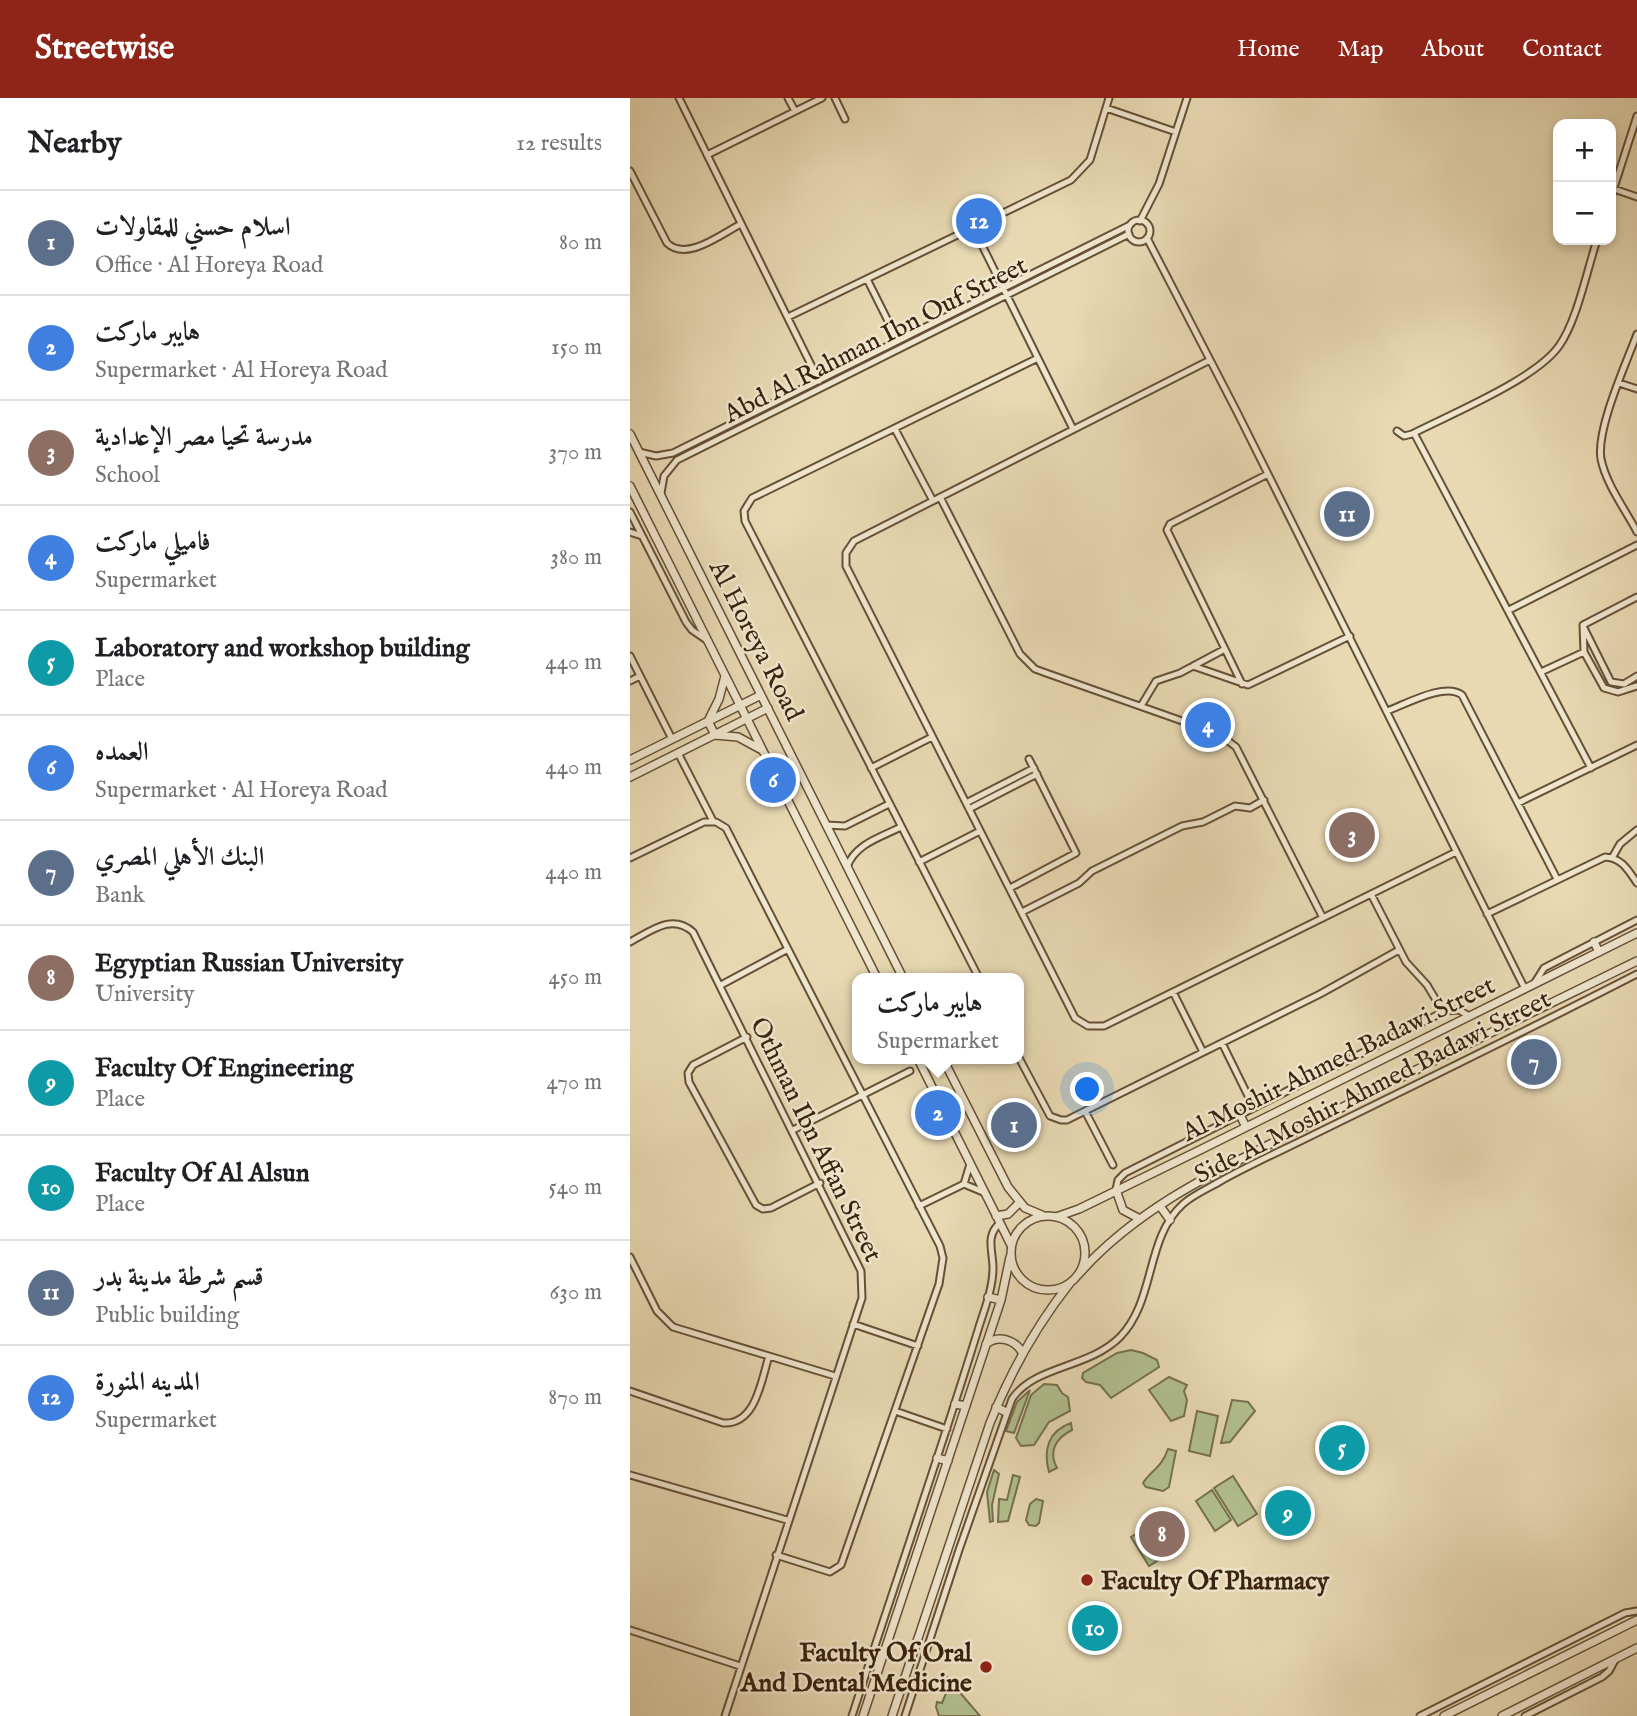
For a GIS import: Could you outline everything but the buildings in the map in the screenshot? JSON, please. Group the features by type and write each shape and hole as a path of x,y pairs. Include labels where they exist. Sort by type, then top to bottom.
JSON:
{"street":[{"path":"678,98 822,387"},
{"path":"788,98 795,111"},
{"path":"707,155 822,98"},
{"path":"835,98 845,119"},
{"path":"788,317 1078,174 1093,151 1109,98"},
{"path":"1147,237 1138,242 1133,240 1129,234 1130,225 1140,221 1159,184 1187,98"},
{"path":"1106,107 1176,132"},
{"path":"1616,183 1637,116"},
{"path":"630,171 671,248 690,250 741,224"},
{"path":"1616,190 1637,197"},
{"path":"1140,221 1149,228 1147,237 1350,636 1525,989"},
{"name":"Abd Al Rahman Ibn Ouf Street","path":"639,452 656,456 673,453 1130,225"},
{"path":"973,227 1073,429"},
{"name":"Abd Al Rahman Ibn Ouf Street","path":"662,496 664,476 677,460 1129,234"},
{"path":"1397,432 1404,436 1414,433 1528,374 1551,356 1567,332 1595,245"},
{"path":"867,279 898,341"},
{"path":"1637,334 1604,428 1600,450 1605,471 1637,532"},
{"path":"976,973 745,521 744,511 752,498 1038,358"},
{"path":"1210,360 853,541 846,552 846,566 1075,1018 1081,1023 1104,1027 1456,852"},
{"path":"1619,383 1637,389"},
{"path":"895,429 933,500"},
{"path":"1414,433 1591,768"},
{"name":"Al Horeya Road","path":"630,434 900,973"},
{"path":"1242,684 1167,533 1167,527 1268,474"},
{"name":"Al Horeya Road","path":"630,486 874,973"},
{"path":"940,497 1027,662 1045,673 1228,739 1241,756 1324,918"},
{"path":"630,512 686,622 699,636 708,640"},
{"path":"630,532 642,536"},
{"path":"1509,610 1637,545"},
{"path":"1583,625 1637,597"},
{"path":"1583,625 1584,652 1600,683 1608,691 1618,692 1637,686"},
{"path":"1583,625 1608,678 1615,684 1624,684 1637,677"},
{"path":"1193,666 1242,684 1250,684 1350,636"},
{"path":"1141,706 1156,681 1225,649"},
{"path":"1541,672 1584,652"},
{"path":"630,656 672,739"},
{"path":"630,681 640,676"},
{"path":"708,721 719,699 725,676"},
{"path":"1600,683 1608,678"},
{"path":"1624,684 1627,691"},
{"path":"1387,711 1442,690 1458,692 1465,699 1557,879"},
{"path":"630,760 761,695"},
{"path":"630,777 768,708"},
{"path":"708,721 715,735"},
{"path":"715,735 738,737 763,751"},
{"path":"871,768 932,737"},
{"path":"1518,803 1637,745"},
{"path":"678,753 713,821 726,828 940,1246 943,1258 939,1284 842,1565 830,1572 776,1555"},
{"path":"1010,888 1076,853 1029,759"},
{"path":"967,806 1035,771"},
{"path":"1022,912 1079,883 1092,871 1184,825 1203,822 1235,806 1249,808 1264,800"},
{"path":"826,825 845,826 890,804"},
{"path":"630,858 704,822 713,821"},
{"path":"847,867 854,852 860,847 901,827"},
{"path":"1612,858 1620,844 1637,830"},
{"path":"919,862 980,831"},
{"path":"1487,914 1598,859 1612,858 1624,864 1637,883"},
{"path":"1371,894 1409,967 1425,982 1436,1000"},
{"path":"1534,984 1544,968 1637,920"},
{"name":"Othman Ibn Affan Street","path":"630,942 673,922 688,927 697,938 861,1271 862,1298 787,1520 725,1716"},
{"name":"Al Moshir Ahmed Badawi Street","path":"1056,1217 1246,1127 1637,933"},
{"path":"1594,942 1599,952"},
{"path":"721,985 788,949"},
{"path":"1022,1064 1050,1116 1067,1120 1320,994 1399,950"},
{"name":"Al Moshir Ahmed Badawi Street","path":"1078,1275 1107,1245 1180,1193 1389,1083 1637,961"},
{"name":"Side Al Moshir Ahmed Badawi Street","path":"905,1716 1012,1399 1024,1385 1035,1378 1095,1355 1124,1333 1143,1300 1161,1237 1170,1220 1186,1202 1245,1168 1637,974"},
{"path":"1173,992 1203,1052"},
{"name":"Side Al Moshir Ahmed Badawi Street","path":"1116,1190 1122,1174 1445,1012 1459,1010 1469,1016"},
{"path":"747,1037 693,1065 688,1073 689,1082 756,1205 763,1209 772,1208 820,1183"},
{"path":"1222,1043 1254,1108"},
{"path":"920,1064 1011,1245"},
{"path":"892,1716 996,1408 1049,1310 1078,1275 1085,1259 1083,1240 1072,1225 1025,1208 1019,1203 1008,1187 946,1064"},
{"path":"793,1130 910,1071"},
{"path":"1085,1111 1113,1165"},
{"path":"1240,1115 1246,1127"},
{"path":"964,1184 970,1163"},
{"path":"919,1206 964,1184 979,1188 985,1193"},
{"path":"1116,1190 1123,1210 1140,1219"},
{"path":"1180,1193 1186,1202"},
{"path":"852,1716 988,1297 993,1266 991,1239 994,1228 998,1219 1019,1203"},
{"path":"1160,1206 1170,1220"},
{"path":"863,1716 986,1345 1000,1300 1011,1245 1025,1223 1046,1216"},
{"path":"1010,1256 1016,1273 1028,1285 1045,1291 1070,1283"},
{"path":"630,1257 657,1311 673,1327 835,1376"},
{"path":"988,1297 1000,1300"},
{"path":"853,1324 918,1346"},
{"path":"986,1345 991,1340 1001,1339 1017,1345 1023,1354"},
{"path":"630,1391 723,1423 737,1422 750,1410 769,1356"},
{"path":"955,1404 966,1406"},
{"path":"996,1408 1006,1412"},
{"path":"895,1411 947,1429"},
{"path":"937,1458 948,1461"},
{"path":"630,1475 787,1520"},
{"path":"948,1546 959,1550"},
{"path":"1420,1716 1625,1614 1637,1611"},
{"path":"1444,1716 1637,1620"},
{"path":"630,1630 740,1667"},
{"path":"1502,1716 1637,1647"},
{"path":"1525,1716 1602,1677 1612,1667 1615,1658"}],"green space":[{"path":"1131,1350 1157,1360 1159,1367 1111,1398 1100,1385 1086,1382 1082,1378 1083,1373 1117,1353"},
{"path":"1169,1377 1187,1385 1184,1391 1187,1400 1184,1416 1171,1421 1149,1390"},
{"path":"1044,1384 1057,1385 1068,1397 1070,1411 1049,1422 1034,1445 1021,1446 1016,1438 1031,1395"},
{"path":"1030,1390 1014,1433 1006,1431 1017,1402"},
{"path":"1232,1400 1248,1402 1255,1411 1230,1442 1221,1443"},
{"path":"1197,1411 1218,1416 1210,1456 1189,1451"},
{"path":"1071,1423 1072,1430 1055,1446 1053,1456 1057,1468 1049,1472 1049,1442 1057,1431"},
{"path":"1168,1449 1176,1451 1169,1487 1163,1491 1146,1487 1143,1483 1162,1461"},
{"path":"994,1470 999,1474 992,1505 993,1521 990,1522 987,1492"},
{"path":"1013,1475 1020,1477 1008,1521 998,1522 999,1499 1007,1500"},
{"path":"1233,1476 1257,1514 1238,1526 1214,1488"},
{"path":"1212,1490 1231,1520 1215,1531 1196,1501"},
{"path":"1036,1499 1043,1501 1036,1526 1029,1525 1026,1520 1030,1504"},
{"path":"1163,1523 1176,1543 1163,1552 1165,1556 1149,1566 1131,1537 1147,1527 1150,1531"},
{"path":"945,1675 980,1716 939,1716 937,1702 942,1703 949,1686 943,1683"}],"place":[{"name":"المدينه المنورة","path":"979,221"},
{"name":"قسم شرطة مدينة بدر","path":"1347,514"},
{"name":"فاميلي ماركت","path":"1208,725"},
{"name":"العمده","path":"773,780"},
{"name":"مدرسة تحيا مصر الإعدادية","path":"1352,835"},
{"name":"البنك الأهلي المصري","path":"1534,1062"},
{"name":"هايبر ماركت","path":"938,1113"},
{"name":"اسلام حسني للمقاولات","path":"1014,1125"},
{"name":"Laboratory and workshop building","path":"1342,1448"},
{"name":"Faculty Of Engineering","path":"1288,1513"},
{"name":"Egyptian Russian University","path":"1162,1534"},
{"name":"Faculty Of Pharmacy","path":"1087,1580"},
{"name":"Faculty Of Al Alsun","path":"1095,1628"},
{"name":"Faculty Of Oral And Dental Medicine","path":"986,1667"}]}
